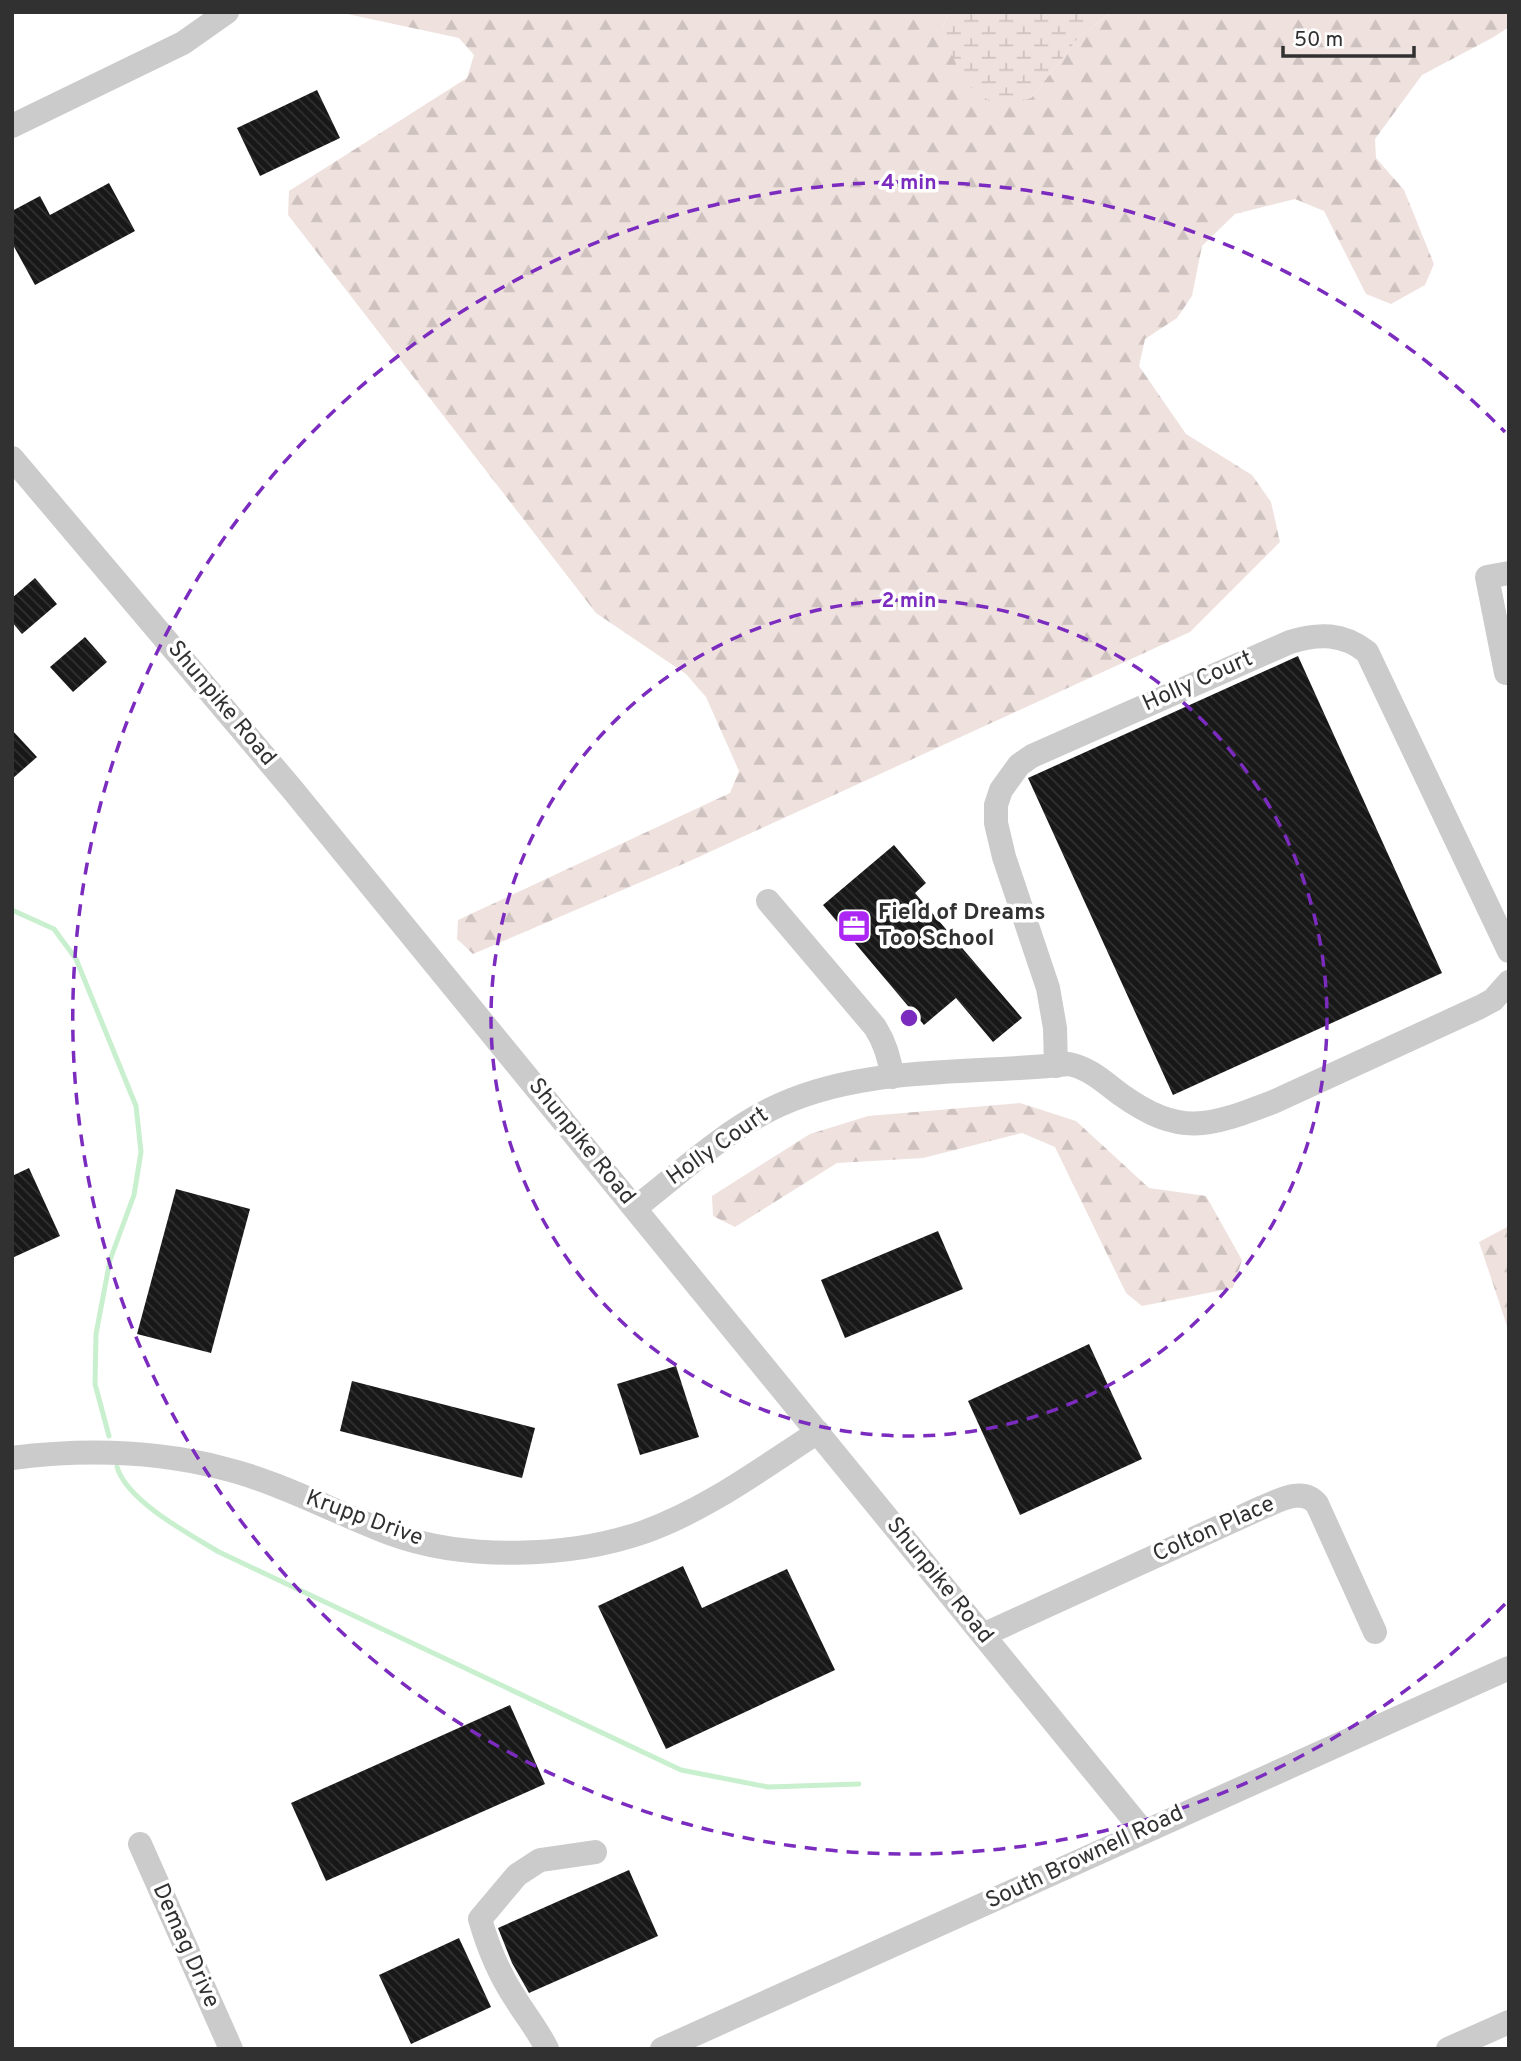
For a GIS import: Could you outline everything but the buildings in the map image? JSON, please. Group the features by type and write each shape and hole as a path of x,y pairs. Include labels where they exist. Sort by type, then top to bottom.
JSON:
{"street":[{"path":"12,126 183,43 227,12"},
{"name":"Shunpike Road","path":"12,458 284,779 1143,1831"},
{"path":"1509,573 1487,577 1506,673 1509,672"},
{"name":"Holly Court","path":"1056,1066 1055,1028 1048,988 999,839 996,805 1001,790 1019,765 1032,756 1307,636 1341,637 1356,643 1367,652 1509,951"},
{"path":"768,901 874,1027 890,1059 892,1077"},
{"name":"Holly Court","path":"635,1208 711,1149 768,1110 831,1086 892,1077 1069,1064 1082,1067 1148,1113 1165,1120 1186,1124 1212,1122 1244,1114 1273,1102 1480,1007 1493,1000 1509,982"},
{"name":"Krupp Drive","path":"12,1457 97,1451 128,1452 189,1461 253,1477 393,1534 476,1551 527,1553 602,1544 659,1526 715,1499 818,1432"},
{"name":"Colton Place","path":"983,1635 1264,1507 1297,1495 1307,1496 1317,1504 1375,1632"},
{"name":"South Brownell Road","path":"662,2049 1509,1668"},
{"name":"Demag Drive","path":"140,1843 231,2049"},
{"path":"547,2049 538,2029 514,1998 488,1948 480,1919 517,1875 540,1860 595,1852"},
{"path":"1448,2049 1509,2022"}],"green space":[{"path":"338,12 949,12 942,28 1031,98 1079,37 1112,12 1509,12 1509,27 1422,75 1375,139 1376,158 1404,190 1434,264 1425,285 1391,304 1366,294 1324,211 1295,199 1235,214 1202,246 1192,296 1177,318 1145,339 1139,366 1186,434 1252,475 1271,502 1280,542 1190,632 690,861 473,954 457,939 458,920 730,793 739,771 706,697 686,674 596,613 288,215 289,191 467,78 474,55 459,38"},
{"path":"949,12 1112,12 1079,37 1031,98 999,108 963,82 942,28"},
{"path":"1020,1103 1076,1121 1149,1188 1206,1196 1242,1260 1233,1288 1142,1306 1126,1293 1055,1147 1022,1133 923,1158 837,1163 735,1227 713,1216 712,1196 810,1134 868,1116"},
{"path":"1509,1226 1509,1332 1479,1242"}],"waterway":[{"path":"12,910 54,929 76,959 136,1106 141,1152 134,1195 110,1260 96,1334 95,1384 109,1436"},
{"path":"117,1467 133,1492 160,1516 219,1552 681,1770 768,1787 859,1784"}],"place":[{"name":"Field of Dreams Too School","path":"854,926"}]}
